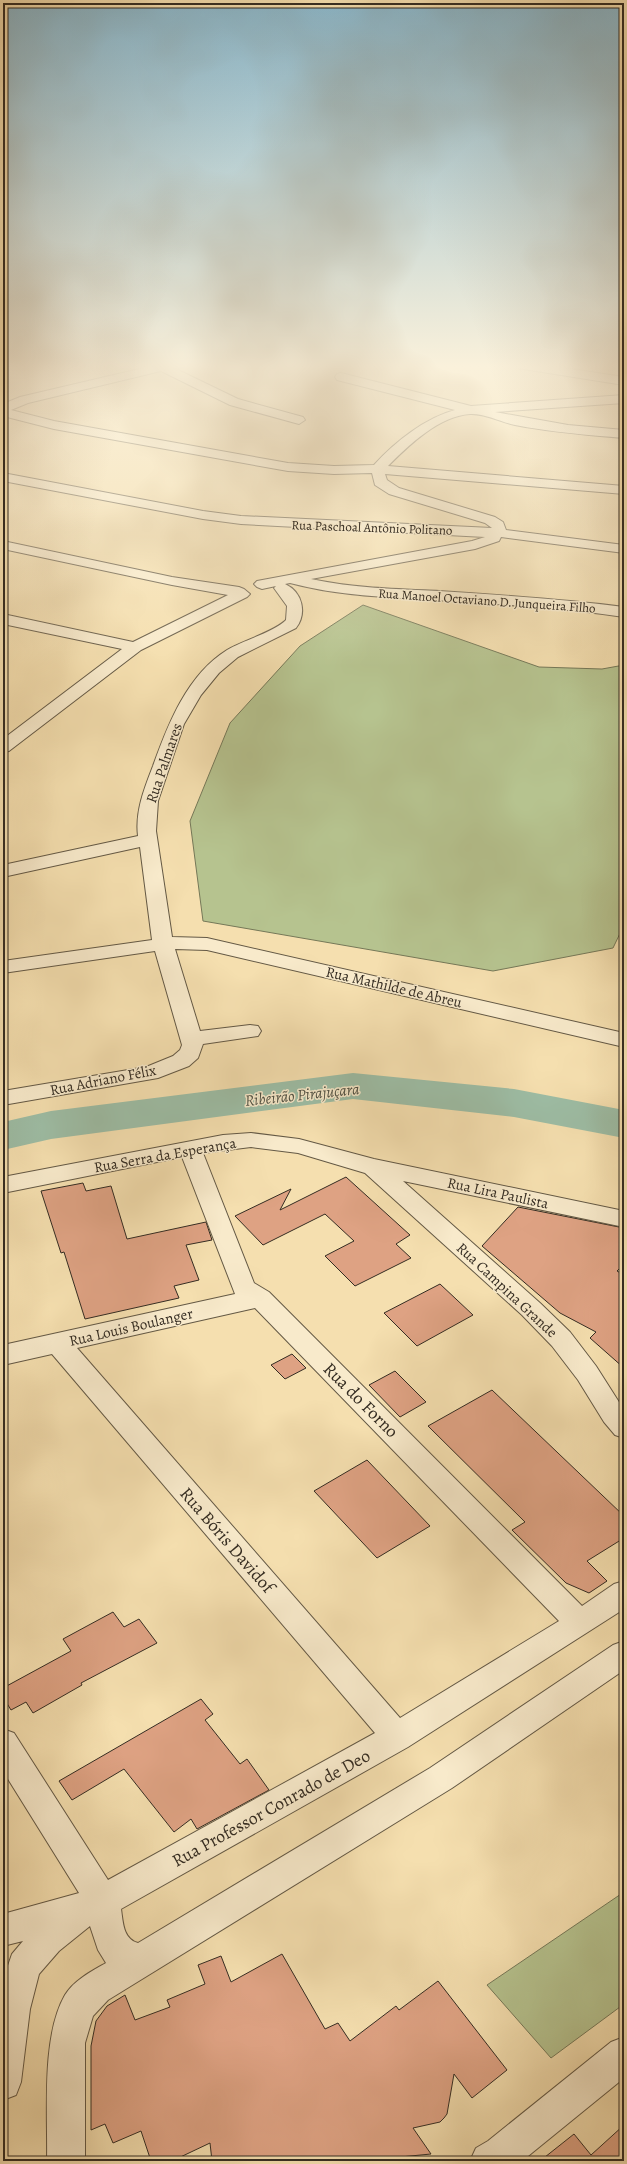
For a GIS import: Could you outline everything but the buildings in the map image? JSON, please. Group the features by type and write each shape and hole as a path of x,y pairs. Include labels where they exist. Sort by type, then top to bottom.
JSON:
{"street":[{"path":"277,465 334,470 378,469 624,490"},
{"path":"3,747 135,647 201,615 268,588 331,572 475,545 487,541 500,532 498,525 490,520 394,491 380,482 378,469 381,465"},
{"name":"Rua Paschoal Antônio Politano","path":"3,477 203,515 241,520 500,532 624,549"},
{"name":"Rua Manoel Octaviano D. Junqueira Filho","path":"3,545 172,581 268,588 350,590 500,599 624,612"},
{"name":"Rua Palmares","path":"192,1042 163,944 148,840 149,801 176,724 194,693 213,670 232,654 290,625 296,619 297,611 268,588"},
{"path":"3,619 135,647"},
{"path":"3,871 148,840"},
{"name":"Rua Mathilde de Abreu","path":"3,967 163,944 183,942 207,944 624,1040"},
{"path":"192,1042 250,1031"},
{"name":"Rua Adriano Félix","path":"3,1098 150,1073 181,1060 190,1053 192,1042"},
{"name":"Rua Serra da Esperança","path":"3,1185 222,1142 251,1140 299,1146 373,1167"},
{"name":"Rua do Forno","path":"190,1148 244,1288 260,1298 580,1623"},
{"name":"Rua Lira Paulista","path":"373,1167 624,1219"},
{"name":"Rua Campina Grande","path":"373,1167 531,1309 561,1339 620,1415"},
{"name":"Rua Louis Boulanger","path":"3,1355 260,1298"},
{"name":"Rua Bóris Davidof","path":"58,1343 396,1737"},
{"name":"Rua Professor Conrado de Deo","path":"3,2082 13,2009 24,1966 47,1939 78,1915 104,1903 396,1737 580,1623 624,1592"},
{"path":"66,2161 67,2043 78,2006 96,1988 441,1778 624,1654"},
{"path":"3,1743 104,1903 105,1924 114,1945 123,1955 141,1961"},
{"path":"3,1930 104,1903"},
{"path":"489,2161 501,2154 624,2055"}],"green space":[{"path":"363,605 539,667 602,669 624,665 624,925 613,948 493,971 203,921 190,821 230,723 300,646"},
{"path":"624,1892 624,2004 551,2058 487,1985"}],"waterway":[{"name":"Ribeirão Pirajuçara","path":"3,1136 51,1125 353,1086 514,1103 624,1124"}]}
